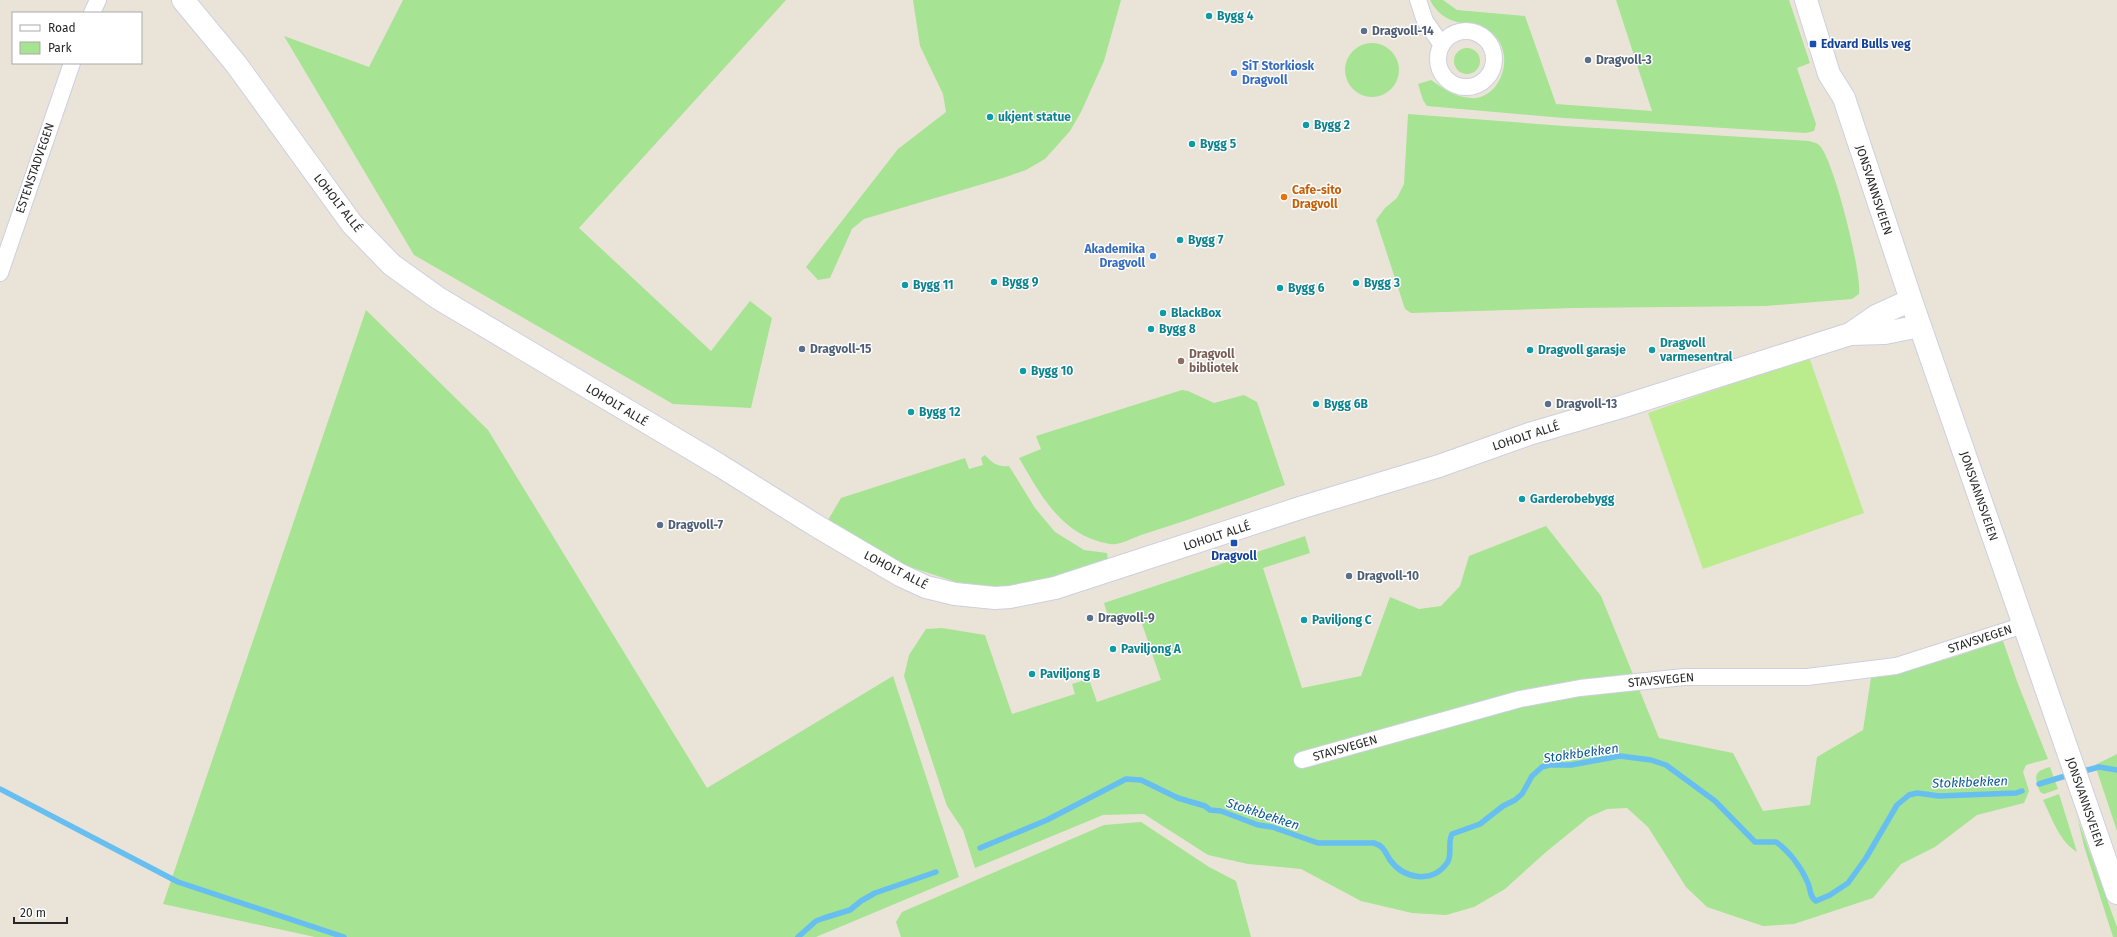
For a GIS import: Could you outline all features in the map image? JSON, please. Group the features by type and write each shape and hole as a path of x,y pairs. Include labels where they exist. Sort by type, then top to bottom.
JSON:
{"street":[{"path":"92,12 98,0"},
{"name":"LOHOLT ALLÉ","path":"183,0 236,64 352,224 392,265 438,298 712,461 828,533 900,575 926,587 955,594 994,598 1010,597 1055,588 1303,507 1439,466 1529,434 1621,407 1850,334 1876,316 1911,300"},
{"path":"1418,0 1425,21 1442,45"},
{"name":"JONSVANNSVEIEN","path":"1806,0 1829,74 1844,98 1911,300 2117,893"},
{"name":"JONSVANNSVEIEN","path":"1821,0 1844,71 1844,98"},
{"name":"ESTENSTADVEGEN","path":"0,272 72,64"},
{"name":"LOHOLT ALLÉ","path":"1850,334 1885,334 1920,326"},
{"name":"STAVSVEGEN","path":"1302,760 1520,699 1557,692 1684,677 1807,677 1896,666 2024,626"}],"green space":[{"path":"403,0 786,0 579,228 711,351 750,301 772,318 751,408 673,404 414,255 284,36 369,67"},
{"path":"913,0 1121,0 1104,61 1081,112 1070,131 1045,159 1026,170 1003,178 864,219 852,229 830,278 818,280 806,267 898,149 946,112 943,94 920,46"},
{"path":"1430,0 1443,0 1457,10 1525,16 1556,104 1652,111 1616,0 1789,0 1810,63 1797,68 1816,124 1814,131 1806,133 1564,118 1427,106 1423,100 1418,84 1431,80 1459,96 1478,98 1487,94 1495,87 1500,80 1504,64 1502,48 1499,41 1493,34 1483,28 1448,19 1438,12"},
{"path":"1372,43 1382,45 1391,51 1397,60 1399,70 1397,80 1391,89 1382,95 1372,97 1362,95 1353,89 1347,80 1345,70 1347,60 1353,51 1362,45"},
{"path":"1467,48 1476,52 1480,61 1476,70 1467,74 1458,70 1454,61 1458,52"},
{"path":"1408,114 1564,126 1809,141 1816,143 1820,146 1826,156 1846,218 1856,264 1859,294 1852,299 1766,306 1574,308 1411,313 1405,309 1376,220 1385,208 1397,198 1404,184"},
{"path":"366,310 488,430 707,788 893,676 959,877 816,937 315,937 163,904"},
{"path":"1809,357 1864,513 1703,569 1648,413"},
{"path":"1182,390 1188,391 1214,403 1244,395 1257,402 1285,485 1126,541 1117,544 1110,544 1093,540 1079,533 1066,523 1045,500 1019,458 1041,449 1036,436"},
{"path":"985,455 996,464 1009,466 1035,508 1055,532 1084,550 1107,553 1108,561 1048,579 997,588 956,582 901,564 828,520 841,498 965,458 969,469 983,465 981,458"},
{"path":"1546,526 1601,596 1659,738 1733,753 1763,811 1810,805 1817,757 1863,730 1871,678 1957,656 1998,638 2002,638 2018,684 2048,759 2026,765 2023,772 2029,791 2024,803 1977,815 1935,847 1901,864 1873,898 1794,924 1763,926 1707,907 1686,887 1648,827 1627,808 1607,809 1589,817 1546,852 1505,889 1474,907 1446,915 1412,913 1361,901 1301,869 1248,864 1208,855 1144,814 1103,815 975,868 963,830 947,806 904,676 909,655 926,629 942,628 985,635 1012,714 1075,694 1072,684 1089,679 1097,702 1161,680 1138,612 1109,620 1104,603 1305,536 1310,553 1263,568 1302,688 1361,676 1390,597 1419,609 1441,606 1460,586 1469,556"},
{"path":"2117,754 2117,831 2095,765"},
{"path":"2050,767 2058,789 2044,794 2040,792 2036,776 2040,771"},
{"path":"2059,794 2077,852 2065,842 2043,800"},
{"path":"2078,820 2117,927 2117,937 2113,937 2084,846"},
{"path":"1141,822 1209,867 1236,881 1251,937 901,937 896,922 902,912 1104,825"}],"waterway":[{"name":"Stokkbekken","path":"980,848 1047,820 1126,779 1141,780 1178,798 1205,806 1210,810 1221,811 1258,825 1272,827 1318,843 1374,843 1382,848 1390,860 1403,871 1410,875 1426,876 1441,870 1449,860 1452,834 1480,824 1503,806 1515,800 1522,794 1532,776 1542,767 1549,765 1571,765 1620,756 1651,760 1666,765 1715,801 1755,842 1776,842 1798,865 1808,884 1811,895 1816,901 1830,895 1848,883 1866,858 1897,805 1909,795 1917,793 1939,796 2016,793 2022,791"},
{"name":"Stokkbekken","path":"2080,772 2099,767 2117,770"},
{"name":"Stokkbekken","path":"2039,784 2072,774"},
{"path":"0,789 178,882 344,937"},
{"path":"798,937 816,921 850,910 861,901 875,893 936,872"}],"place":[{"name":"Bygg 4","path":"1209,16"},
{"name":"Dragvoll-14","path":"1364,31"},
{"name":"Edvard Bulls veg","path":"1813,44"},
{"name":"Dragvoll-3","path":"1588,60"},
{"name":"SiT Storkiosk Dragvoll","path":"1234,73"},
{"name":"ukjent statue","path":"990,117"},
{"name":"Bygg 2","path":"1306,125"},
{"name":"Bygg 5","path":"1192,144"},
{"name":"Cafe-sito Dragvoll","path":"1284,197"},
{"name":"Bygg 7","path":"1180,240"},
{"name":"Akademika Dragvoll","path":"1153,256"},
{"name":"Bygg 9","path":"994,282"},
{"name":"Bygg 3","path":"1356,283"},
{"name":"Bygg 11","path":"905,285"},
{"name":"Bygg 6","path":"1280,288"},
{"name":"BlackBox","path":"1163,313"},
{"name":"Bygg 8","path":"1151,329"},
{"name":"Dragvoll-15","path":"802,349"},
{"name":"Dragvoll garasje","path":"1530,350"},
{"name":"Dragvoll varmesentral","path":"1652,350"},
{"name":"Dragvoll bibliotek","path":"1181,361"},
{"name":"Bygg 10","path":"1023,371"},
{"name":"Bygg 6B","path":"1316,404"},
{"name":"Dragvoll-13","path":"1548,404"},
{"name":"Bygg 12","path":"911,412"},
{"name":"Garderobebygg","path":"1522,499"},
{"name":"Dragvoll-7","path":"660,525"},
{"name":"Dragvoll","path":"1234,543"},
{"name":"Dragvoll-10","path":"1349,576"},
{"name":"Dragvoll-9","path":"1090,618"},
{"name":"Paviljong C","path":"1304,620"},
{"name":"Paviljong A","path":"1113,649"},
{"name":"Paviljong B","path":"1032,674"}]}
